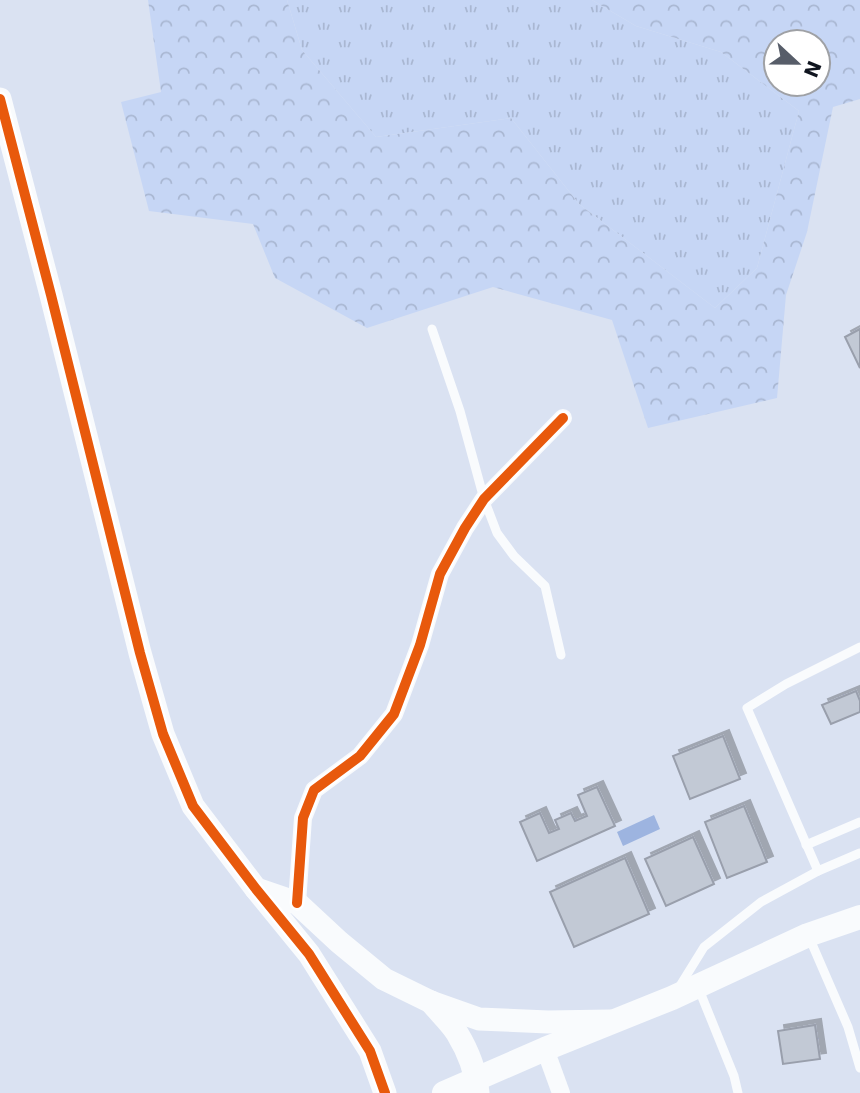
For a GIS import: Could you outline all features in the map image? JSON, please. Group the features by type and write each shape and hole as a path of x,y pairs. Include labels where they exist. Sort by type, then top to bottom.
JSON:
{"main road":[{"path":"444,1093 477,1086 545,1049 672,998 808,935 860,916"}],"street":[{"path":"0,99 140,653 163,734 193,806 316,964 370,1051 385,1093"},
{"path":"297,903 303,818 314,790 359,757 394,713 419,645 440,574 465,528 484,499 563,418"},
{"path":"256,890 297,903 384,979 431,1002 479,1019 614,1021"},
{"path":"431,1002 457,1034 470,1059 477,1086"},
{"path":"545,1049 561,1093"}],"lane":[{"path":"432,329 497,533 514,556 545,586 561,655"},
{"path":"818,871 747,708 786,684 860,647"},
{"path":"806,845 860,822"},
{"path":"672,998 704,947 761,902 818,871 860,853"},
{"path":"808,935 848,1027 860,1068"},
{"path":"697,985 734,1076 738,1093"}],"green space":[{"path":"148,0 287,0 302,50 376,137 511,118 579,204 715,308 757,268 799,111 782,98 832,98 832,28 762,28 762,83 721,52 636,26 592,0 860,0 860,99 833,107 807,232 786,295 777,398 648,428 612,320 493,287 367,328 275,278 253,224 149,211 121,102 161,92"},
{"path":"287,0 592,0 636,26 721,52 762,83 762,98 782,98 799,111 757,268 715,308 579,204 511,118 376,137 302,50"}],"shaded area":[{"path":"654,815 660,829 623,846 617,832"}],"building":[{"path":"860,329 860,368 845,337"},
{"path":"856,691 860,712 831,724 822,705"},
{"path":"723,736 740,779 690,799 673,756"},
{"path":"597,787 615,826 537,861 520,822 540,813 549,833 559,829 555,820 571,813 575,821 587,816 578,795"},
{"path":"744,806 767,862 727,878 705,822"},
{"path":"693,837 714,884 666,906 645,859"},
{"path":"625,858 649,914 574,947 550,892"},
{"path":"815,1025 820,1059 783,1064 778,1031"}],"cycle path":[{"path":"0,99 140,653 163,734 193,806 309,954 370,1051 385,1093"},
{"path":"297,903 303,818 314,790 360,756 394,714 420,645 440,574 465,528 484,499 563,418"}]}
